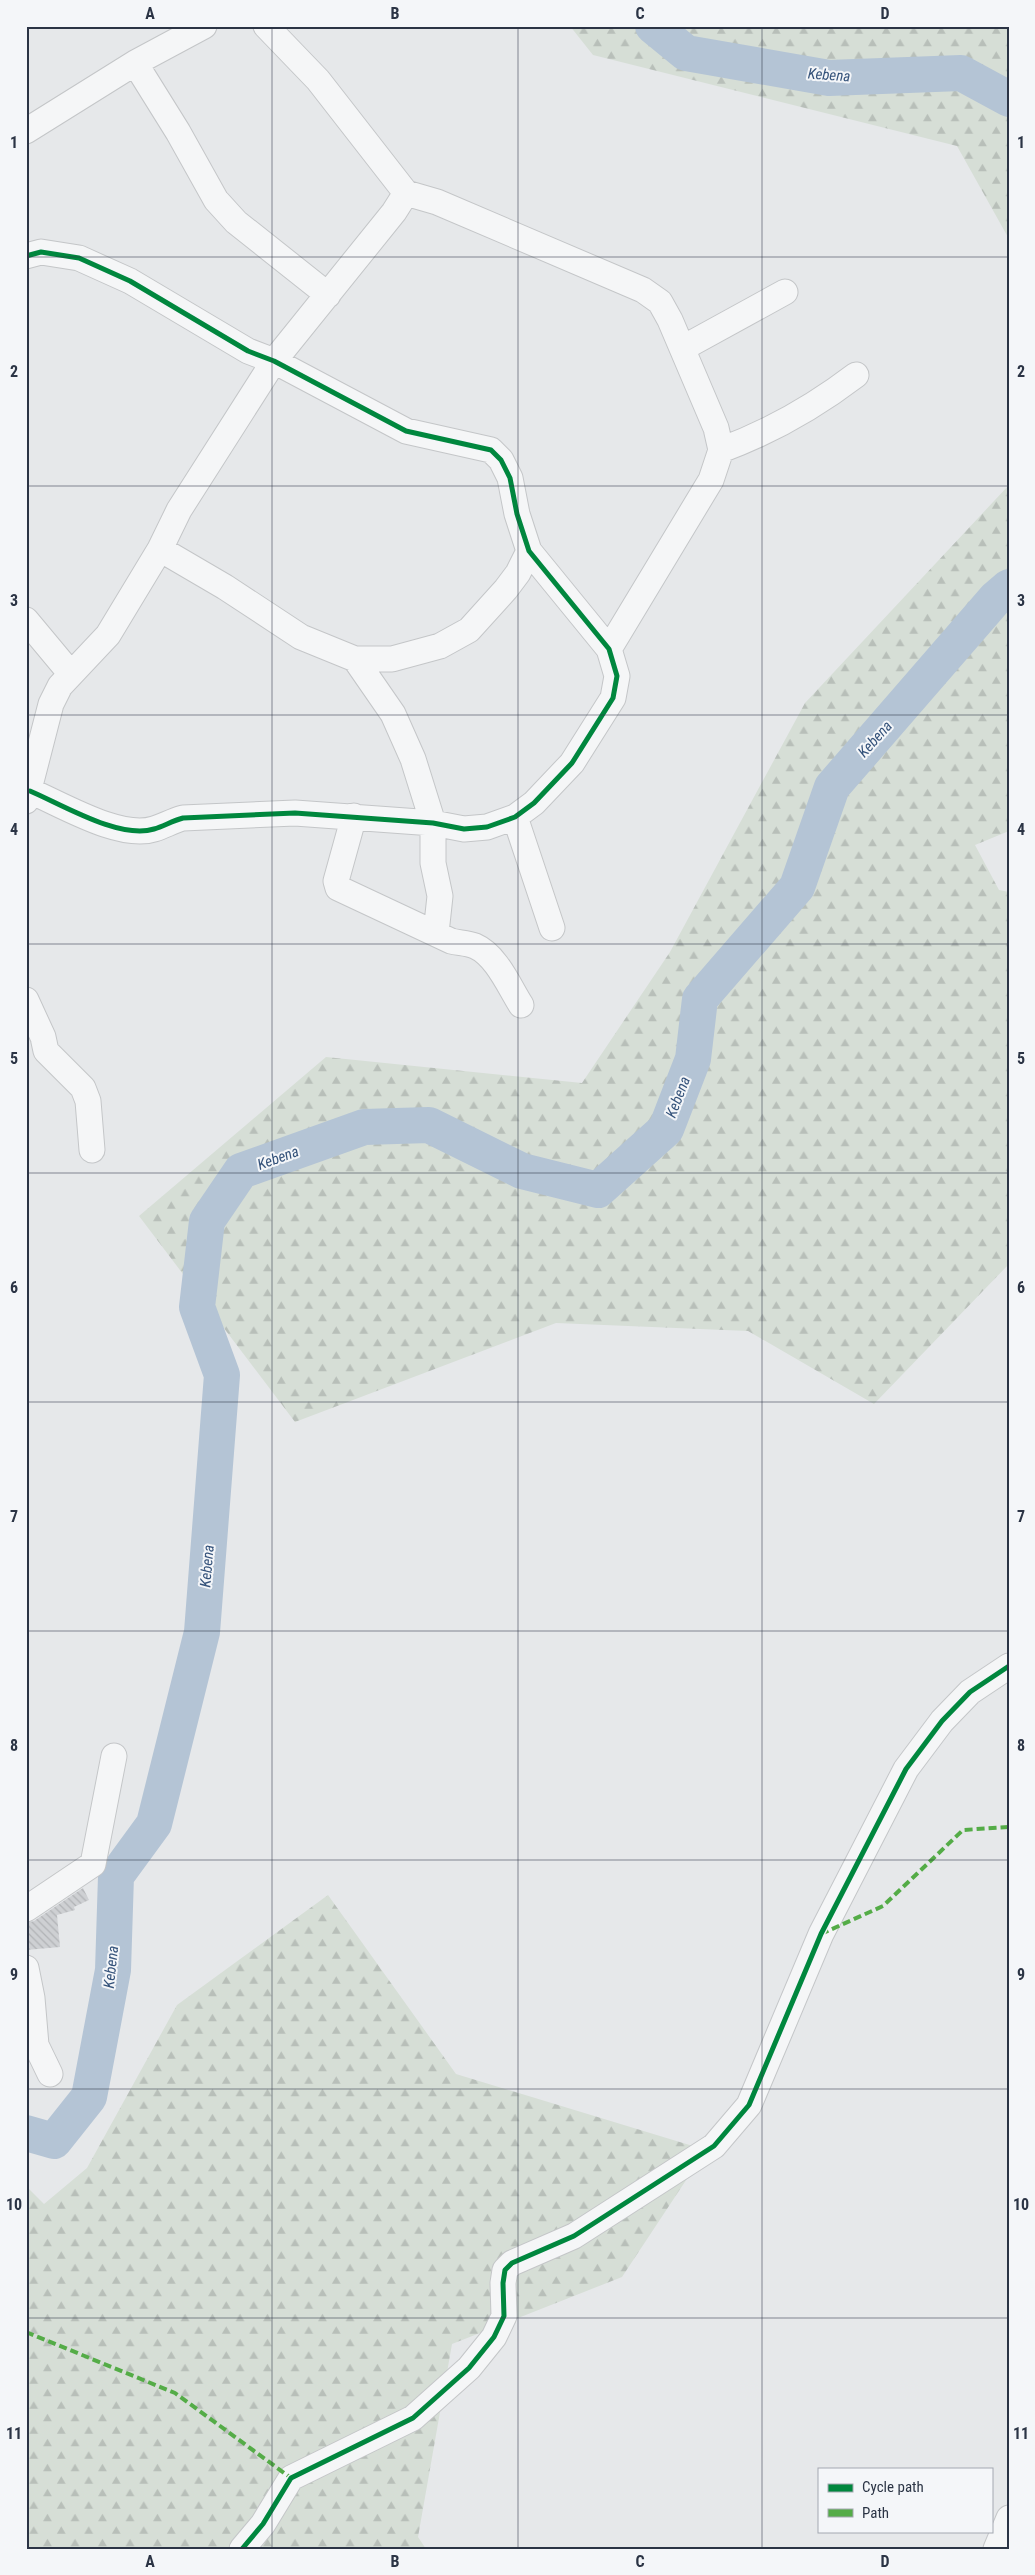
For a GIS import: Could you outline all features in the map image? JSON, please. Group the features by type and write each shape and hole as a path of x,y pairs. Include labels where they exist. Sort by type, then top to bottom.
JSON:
{"street":[{"path":"26,131 135,63 204,26"},
{"path":"266,26 318,80 406,193 437,202 643,290 660,302 683,348 716,428 721,450 711,480 609,649"},
{"path":"135,63 178,132 216,200 236,222 328,295"},
{"path":"26,256 41,252 87,262 130,281 248,352 274,360 406,431 491,450 501,460 510,478 517,514 529,552 609,649 617,676 617,687 605,714 572,763 541,796 515,817 487,826 464,829 433,823 295,813 182,818 168,822 153,830 132,830 98,822 28,796 51,704 60,686 108,635 160,550 179,510 274,360 394,212 406,193"},
{"path":"683,348 785,292"},
{"path":"721,450 756,437 793,418 856,376"},
{"path":"160,550 225,587 301,637 355,658 392,659 440,646 469,630 512,581 529,552"},
{"path":"26,620 70,674"},
{"path":"355,658 393,714 413,759 433,823 433,863 440,896 436,932"},
{"path":"354,816 336,881 338,888 436,932 451,941 469,944 483,950 504,977 521,1005"},
{"path":"515,817 552,928"},
{"path":"26,1000 43,1037 46,1051 83,1088 88,1101 92,1150"},
{"path":"242,2549 263,2524 291,2478 413,2418 470,2368 494,2337 504,2316 503,2283 505,2270 512,2263 574,2236 620,2208 714,2146 733,2126 749,2105 821,1934 906,1768 942,1721 970,1692 1009,1666"},
{"path":"26,1909 93,1864 114,1756"},
{"path":"26,1968 32,1998 36,2045 50,2074"},
{"path":"996,2549 1009,2518"}],"green space":[{"path":"570,26 1009,26 1009,239 957,146 593,55"},
{"path":"1009,485 1009,831 975,845 999,890 1009,892 1009,1264 874,1404 748,1331 556,1323 295,1422 139,1216 326,1057 582,1083 670,952 805,703"},
{"path":"328,1895 456,2074 706,2150 622,2277 452,2344 418,2537 426,2549 26,2549 26,2186 44,2204 87,2168 177,2005"}],"building":[{"path":"83,1888 89,1900 74,1907 75,1910 57,1915 60,1947 26,1950 26,1923 34,1921"}],"waterway":[{"name":"Kebena","path":"653,26 686,53 829,78 961,73 1009,99"},
{"name":"Kebena","path":"26,2133 54,2141 89,2097 113,1970 116,1876 154,1824 202,1632 222,1375 197,1307 207,1221 241,1171 364,1127 429,1125 522,1171 598,1190 666,1129 693,1059 700,999 797,887 832,787 995,599 1009,587"}],"marked path":[{"path":"821,1934 883,1906 963,1830 1009,1827"},
{"path":"26,2332 175,2393 291,2478"}],"cycle path":[{"path":"26,256 41,252 79,258 130,281 248,351 274,361 406,431 491,450 501,460 510,478 517,514 529,551 609,649 617,676 613,698 572,763 534,803 515,817 487,827 464,829 433,823 295,813 183,818 154,829 140,831 125,830 91,819 30,791"},
{"path":"242,2549 263,2524 291,2478 413,2418 469,2368 494,2337 504,2316 503,2283 505,2270 512,2263 574,2236 714,2146 749,2105 821,1934 906,1769 942,1721 970,1692 1009,1666"}]}
